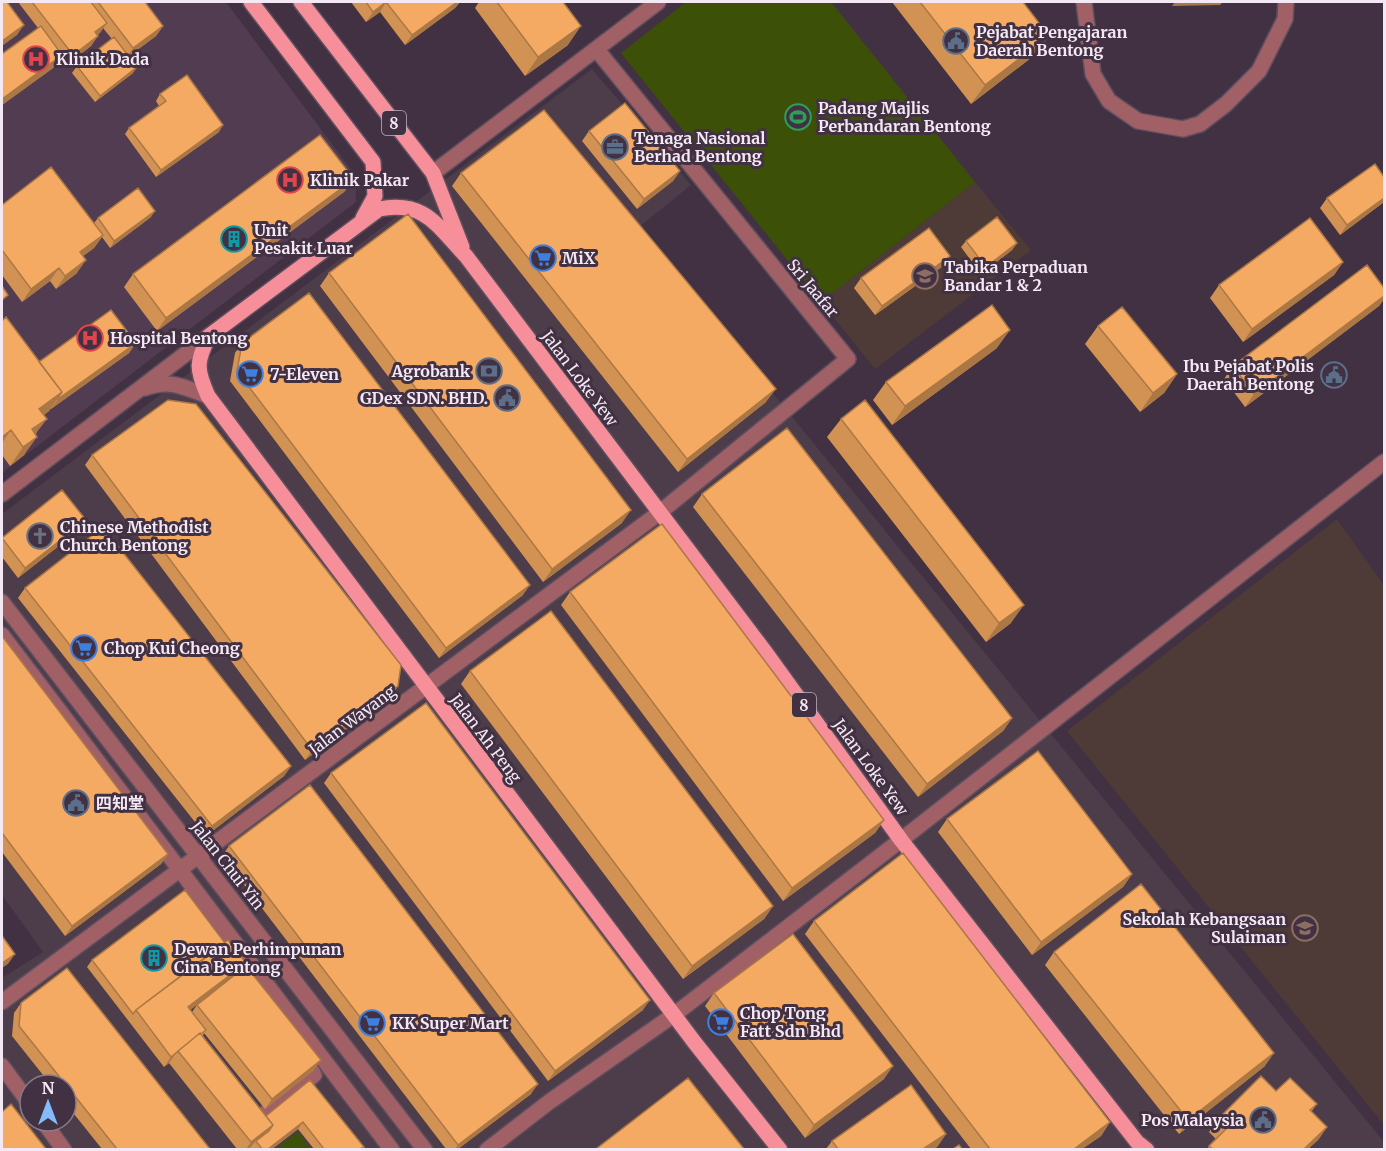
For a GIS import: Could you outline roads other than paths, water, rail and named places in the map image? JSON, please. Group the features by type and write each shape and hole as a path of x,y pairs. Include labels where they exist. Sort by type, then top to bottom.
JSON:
{"main road":[{"name":"8","path":"251,2 374,162 375,196 362,221"},
{"name":"8","path":"301,2 433,174 466,256"},
{"path":"209,336 379,209 408,206 427,215 466,256"},
{"name":"Jalan Loke Yew","path":"466,256 766,653 901,840 1137,1147"},
{"name":"Jalan Ah Peng","path":"209,336 198,358 198,375 207,396 425,688 780,1149"}],"street":[{"path":"433,174 658,2"},
{"path":"1084,2 1093,74 1109,101 1138,122 1183,129 1200,124 1227,104 1259,71 1285,19 1286,2"},
{"name":"Sri Jaafar","path":"597,50 848,359 659,513"},
{"path":"2,494 209,336"},
{"path":"134,392 162,382 178,385 207,396"},
{"path":"487,1149 549,1102 675,1014 1384,462"},
{"name":"Jalan Wayang","path":"2,1002 64,953 180,870 659,513"},
{"name":"Jalan Chui Yin","path":"2,602 425,1149"},
{"path":"2,635 392,1149"},
{"path":"2,1066 18,1088"},
{"path":"253,1123 314,1075 312,1071"},
{"path":"52,1133 64,1149"}],"place":[{"name":"Pejabat Pengajaran Daerah Bentong","path":"956,41"},
{"name":"Klinik Dada","path":"36,59"},
{"name":"Padang Majlis Perbandaran Bentong","path":"798,117"},
{"name":"Tenaga Nasional Berhad Bentong","path":"615,147"},
{"name":"Klinik Pakar","path":"290,180"},
{"name":"Unit Pesakit Luar","path":"234,239"},
{"name":"MiX","path":"543,258"},
{"name":"Tabika Perpaduan Bandar 1 & 2","path":"925,276"},
{"name":"Hospital Bentong","path":"90,338"},
{"name":"Agrobank","path":"489,371"},
{"name":"7-Eleven","path":"250,374"},
{"name":"Ibu Pejabat Polis Daerah Bentong","path":"1334,375"},
{"name":"GDex SDN. BHD.","path":"507,398"},
{"name":"Chinese Methodist Church Bentong","path":"40,536"},
{"name":"Chop Kui Cheong","path":"84,648"},
{"name":"四知堂","path":"76,803"},
{"name":"Sekolah Kebangsaan Sulaiman","path":"1305,928"},
{"name":"Dewan Perhimpunan Cina Bentong","path":"154,958"},
{"name":"Chop Tong Fatt Sdn Bhd","path":"721,1022"},
{"name":"KK Super Mart","path":"372,1023"},
{"name":"Pos Malaysia","path":"1263,1120"}]}
